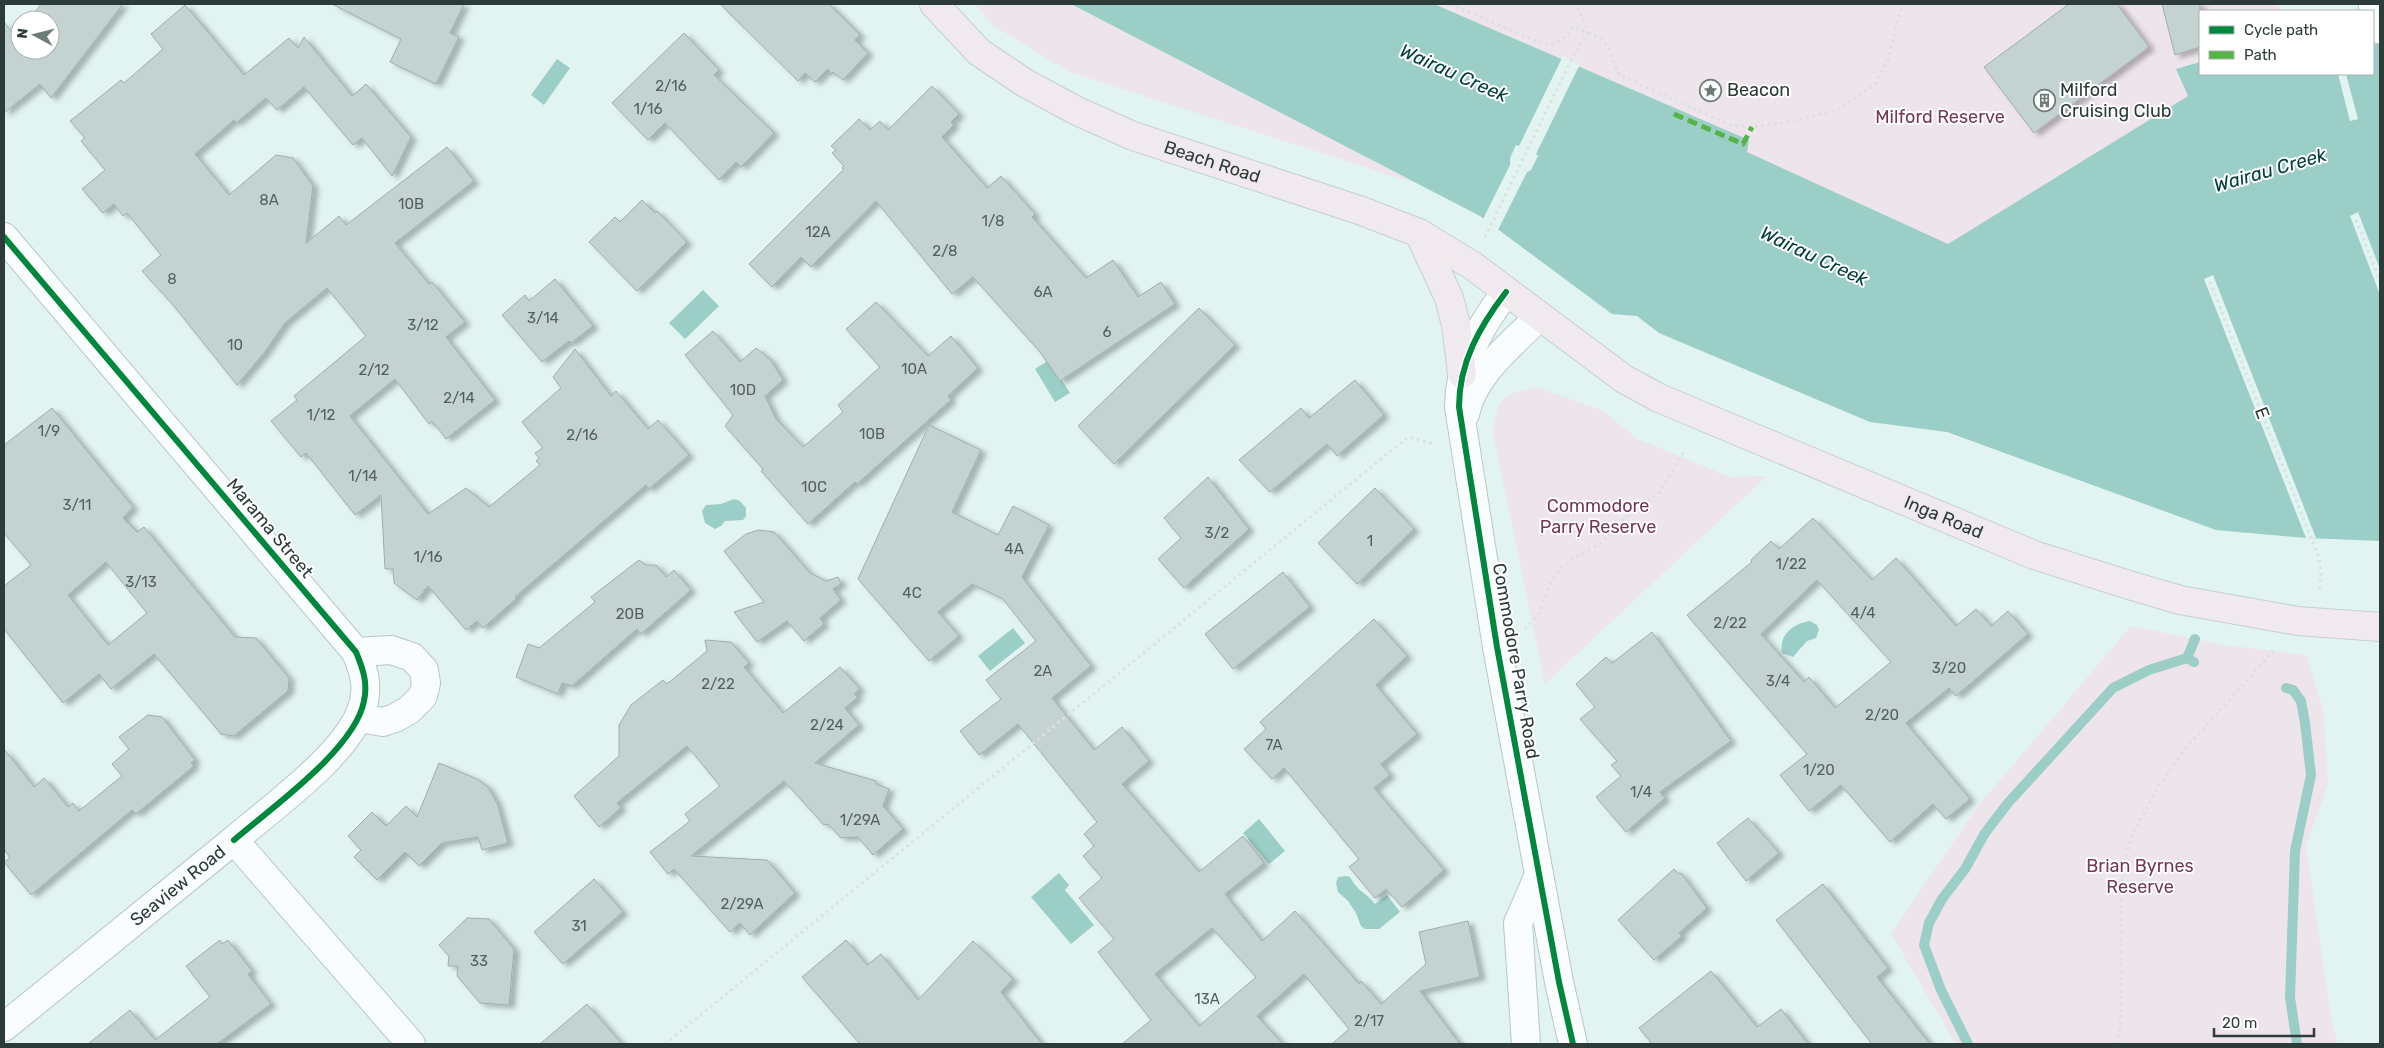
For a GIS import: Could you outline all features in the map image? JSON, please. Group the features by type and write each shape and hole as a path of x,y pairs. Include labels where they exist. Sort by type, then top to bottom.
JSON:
{"main road":[{"name":"Beach Road","path":"934,4 979,52 1025,84 1077,111 1133,136 1359,210 1419,233 1472,266 1506,292"},
{"path":"1419,233 1449,298 1456,325 1462,374"},
{"name":"Inga Road","path":"1506,292 1624,379 1659,398 2034,556 2180,600 2316,623 2380,627"}],"street":[{"name":"Marama Street","path":"4,237 356,652 366,684 359,718 338,747 322,763 234,840"},
{"name":"Commodore Parry Road","path":"1506,292 1487,317 1469,351 1462,374 1459,407 1497,647 1559,982 1573,1044"},
{"name":"Commodore Parry Road","path":"1465,445 1468,401 1476,386 1497,359 1539,317"},
{"path":"356,652 391,650 412,657 424,670 426,683 423,696 409,710 395,718 383,722 359,718"},
{"name":"Seaview Road","path":"4,1028 234,840 411,1044"},
{"path":"1526,1044 1518,924 1539,875"}],"path":[{"path":"1450,4 1548,46 1563,40 1574,26 1588,32 1607,45 1619,76 1730,125 1752,127 1788,122 1835,111 1875,84 1888,60 1902,4"},
{"path":"1576,4 1588,32"},
{"path":"1485,237 1574,56 1588,32"},
{"path":"2356,220 2380,282"},
{"path":"665,1044 1408,437 1465,445"},
{"path":"1497,647 1532,623 1552,580 1562,568 1576,557 1603,542 1624,519 1660,492 1683,453"},
{"path":"2117,1044 2121,1019 2122,888 2124,862 2132,835 2160,784 2184,750 2277,646"}],"green space":[{"path":"975,4 1071,4 1415,183 1069,72 994,26"},
{"name":"Milford Reserve","path":"1434,4 2276,4 2281,10 2199,10 2199,62 2176,69 2189,96 1948,244 1746,152 1749,140"},
{"name":"Commodore Parry Reserve","path":"1538,388 1602,410 1636,438 1730,477 1767,476 1545,684 1493,434 1496,413 1504,399 1509,395 1526,389"},
{"name":"Brian Byrnes Reserve","path":"2131,626 2219,644 2306,655 2323,708 2328,784 2306,846 2332,1024 2338,1044 1956,1044 1891,934 1978,806"}],"water":[{"name":"Wairau Creek","path":"1071,4 1434,4 1749,140 1747,152 1948,244 2188,96 2176,69 2199,62 2199,75 2374,75 2374,44 2380,44 2380,541 2306,538 2216,530 1947,432 1870,422 1659,333 1637,316 1612,314 1480,216"},
{"path":"557,59 570,68 544,105 531,95"},
{"path":"703,290 719,306 685,339 669,323"},
{"path":"1049,360 1070,393 1055,402 1035,369"},
{"path":"734,499 740,501 746,508 746,516 743,520 725,521 715,529 705,523 702,511 706,505 721,504"},
{"path":"1810,621 1817,625 1819,630 1816,638 1807,641 1793,657 1782,653 1783,641 1788,631 1804,622"},
{"path":"1013,628 1025,643 990,671 978,656"},
{"path":"1259,819 1285,851 1269,864 1243,833"},
{"path":"1059,873 1069,885 1065,890 1094,925 1071,944 1031,897"},
{"path":"1338,877 1350,877 1356,886 1375,904 1387,895 1400,912 1379,929 1365,929 1361,926 1356,913 1348,901 1338,892 1336,883"}],"pier":[{"path":"1563,56 1580,64 1536,154 1538,156 1531,170 1527,172 1497,232 1482,221 1510,165 1510,158 1516,145 1519,146"},
{"path":"2338,75 2346,75 2358,119 2350,121"},
{"path":"2358,212 2380,269 2380,295 2350,216"},
{"path":"2213,275 2316,538 2306,538 2204,279"}],"building":[{"path":"41,4 123,4 51,98 40,84 4,113 4,22 10,30 10,60 60,60 60,10 36,10"},
{"path":"332,4 464,4 450,33 459,37 436,84 390,62 401,39"},
{"path":"720,4 829,4 860,35 855,40 868,53 843,80 833,72 831,74 828,69 815,82 805,73 798,81"},
{"name":"Milford Cruising Club","path":"2069,4 2117,4 2149,47 2034,133 1984,67"},
{"path":"2162,4 2200,4 2199,47 2175,55"},
{"path":"185,5 244,75 289,38 298,48 304,37 352,96 366,84 411,137 392,176 362,138 353,145 304,87 277,110 266,98 236,123 234,120 195,154 229,195 276,155 293,158 313,186 306,243 339,216 346,225 447,147 474,181 395,243 429,284 432,282 465,322 446,337 495,400 446,439 432,421 429,424 395,379 350,416 428,514 466,488 489,507 540,465 536,461 539,458 535,453 543,448 522,422 561,388 553,377 575,349 611,396 616,391 648,429 658,420 689,455 649,489 646,485 515,597 517,598 483,628 477,621 466,630 428,586 417,600 394,583 393,569 385,569 381,495 355,515 306,453 301,457 271,421 297,400 294,396 366,336 327,288 285,323 264,353 237,385 173,305 142,271 161,255 127,213 123,216 114,204 103,213 82,189 105,170 81,141 85,138 70,121 121,80 124,83 163,49 151,34"},
{"path":"684,33 719,70 714,75 774,133 741,167 736,162 719,180 665,123 648,140 612,103"},
{"path":"932,86 959,114 951,122 954,125 942,137 987,188 1001,176 1035,214 1032,217 1086,278 1113,260 1138,297 1161,282 1175,304 1060,381 1040,352 973,277 952,294 876,201 811,267 801,257 772,287 749,264 844,169 842,168 844,166 832,153 836,150 831,146 859,119 870,130 880,121 888,130"},
{"path":"642,200 655,213 657,211 687,242 637,291 589,242 615,217 620,222"},
{"path":"555,279 593,326 571,343 569,341 542,362 502,315 525,295 529,301"},
{"path":"876,302 928,356 951,336 978,368 948,396 951,400 857,484 855,482 808,524 761,471 763,469 725,426 733,415 685,355 713,331 740,362 756,348 770,359 783,380 765,396 776,419 803,447 843,412 838,405 880,367 846,329"},
{"path":"1199,308 1235,345 1114,464 1078,426"},
{"path":"1355,380 1384,415 1337,456 1327,444 1270,492 1239,460 1301,408 1309,418"},
{"path":"52,408 133,507 123,518 137,532 144,527 235,637 256,638 289,678 288,691 234,736 221,734 154,654 111,689 99,674 63,703 4,629 4,586 31,565 4,533 4,445","holes":["106,562 147,613 108,645 68,595"]},
{"path":"929,425 981,450 952,512 998,535 1013,506 1049,525 1022,577 1091,666 1052,698 1094,750 1122,727 1149,761 1122,784 1199,872 1243,836 1264,863 1225,894 1262,941 1295,911 1359,984 1361,981 1381,1004 1426,964 1419,932 1468,921 1480,977 1420,991 1460,1044 1332,1044 1349,1029 1304,974 1257,1016 1283,1044 1122,1044 1151,1020 1098,952 1114,939 1079,898 1102,878 1083,856 1094,846 1084,834 1097,822 1018,724 979,755 960,731 1001,699 986,680 1036,641 1003,599 972,584 938,612 959,636 929,661 858,579","holes":["1212,928 1256,977 1199,1026 1155,974"]},
{"path":"1208,477 1249,529 1184,588 1158,559 1181,538 1164,518"},
{"path":"1375,488 1414,529 1357,584 1318,543"},
{"path":"1813,518 1872,580 1896,558 1956,626 1976,609 1991,626 2008,611 2028,634 1956,696 1949,688 1906,723 1970,799 1946,819 1933,804 1890,842 1841,785 1809,811 1780,775 1807,754 1687,615 1752,562 1751,560 1771,541 1779,549","holes":["1817,580 1891,662 1835,708 1809,677 1804,682 1761,634"]},
{"path":"758,530 774,532 810,573 826,581 838,577 841,584 833,589 841,600 820,618 824,624 804,641 787,621 757,642 734,612 764,602 724,551 746,534"},
{"path":"639,560 646,565 656,565 666,577 674,570 691,590 641,634 637,629 572,686 562,683 558,694 516,677 528,644 539,648 595,602 591,597"},
{"path":"1283,572 1310,607 1233,669 1205,634"},
{"path":"1374,619 1407,656 1376,685 1417,734 1381,764 1390,775 1374,788 1444,870 1402,907 1386,889 1375,898 1349,867 1359,859 1284,768 1272,779 1244,749 1266,729 1260,722"},
{"path":"1652,632 1731,741 1660,792 1665,798 1626,832 1596,797 1621,776 1611,765 1617,761 1580,719 1595,707 1576,684 1606,657 1612,663"},
{"path":"705,640 731,642 749,663 744,667 783,713 840,667 860,689 854,694 858,697 845,708 859,725 815,763 876,781 876,784 889,789 883,806 903,829 873,855 858,837 841,838 828,824 824,825 784,781 691,856 767,860 795,893 750,935 740,923 730,932 674,869 668,874 650,852 690,821 685,814 720,786 687,746 617,803 621,808 599,827 574,796 619,756 619,725 631,705 663,680 667,684 707,651"},
{"path":"148,715 162,717 195,760 191,763 194,766 136,814 132,810 31,895 4,862 10,858 4,849 4,749 34,787 44,778 68,807 73,803 79,811 122,776 112,764 129,749 119,737"},
{"path":"439,763 477,779 488,787 497,803 508,843 482,850 478,837 442,843 419,866 405,852 377,880 354,857 361,850 348,836 372,812 386,826 406,806 417,817"},
{"path":"1748,818 1779,853 1746,881 1717,843"},
{"path":"1674,869 1679,874 1681,873 1707,908 1679,933 1682,936 1654,960 1618,920"},
{"path":"594,879 623,912 563,964 534,932"},
{"path":"1823,884 1888,968 1877,977 1930,1044 1872,1044 1776,920"},
{"path":"467,918 489,919 514,949 509,1005 480,1003 457,976 458,966 448,966 449,956 439,945"},
{"path":"220,940 222,944 228,940 252,971 248,974 271,1004 217,1044 88,1044 130,1010 155,1040 210,997 186,966"},
{"path":"846,940 867,965 881,954 918,1000 973,941 1013,979 1001,992 1042,1044 860,1044 802,977"},
{"path":"1711,971 1757,1027 1781,1009 1808,1044 1652,1044 1639,1028"},
{"path":"587,1004 622,1044 540,1044"}],"waterway":[{"path":"2194,662 2187,658 2195,639"},
{"path":"1968,1044 1941,990 1924,945 1929,923 1942,899 1965,869 1985,833 2008,803 2113,688 2149,670 2187,658"},
{"path":"2286,688 2293,690 2301,701 2311,775 2295,851 2290,997 2297,1044"}],"marked path":[{"path":"1674,114 1743,144 1752,127"}],"cycle path":[{"path":"4,237 356,652 359,658 365,682 364,701 357,719 345,738 329,758 310,776 234,840"},
{"path":"1506,292 1488,318 1473,345 1463,375 1459,407 1497,647 1559,982 1573,1044"}],"place":[{"name":"Beacon","path":"1711,90"},
{"name":"Milford Cruising Club","path":"2044,100"}]}
